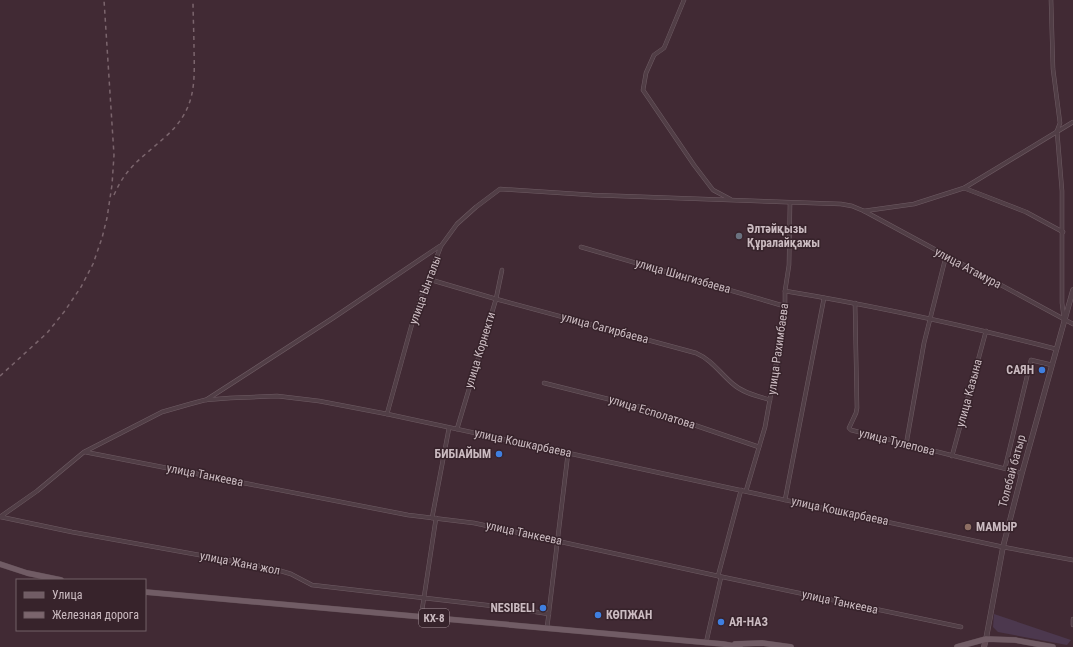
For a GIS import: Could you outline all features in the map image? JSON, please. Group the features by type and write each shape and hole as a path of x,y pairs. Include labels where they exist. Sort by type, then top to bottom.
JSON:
{"main road":[{"path":"0,564 27,573 56,579"},
{"name":"КХ-8","path":"146,592 706,643 791,647"},
{"path":"958,647 986,640 1015,640 1053,647"},
{"name":"Толебай батыр","path":"984,647 986,640"},
{"name":"КХ-8","path":"723,644 740,647"}],"street":[{"path":"684,0 664,48 654,55 646,73 643,90 694,165 713,190 730,200"},
{"path":"1051,0 1054,68 1060,123 1057,131 1062,191 1062,303 1064,319"},
{"path":"864,211 914,204 964,188 1073,122"},
{"path":"964,188 1026,212 1063,232"},
{"name":"улица Атамура","path":"500,189 592,195 841,204 852,206 864,211 1073,324"},
{"name":"улица Ынталы","path":"387,414 415,313 441,246 457,224 500,189"},
{"name":"улица Рахимбаева","path":"746,491 765,427 785,314 785,291 789,265 790,203"},
{"path":"205,400 333,318 441,246"},
{"name":"улица Шингизбаева","path":"581,247 784,306"},
{"path":"906,445 924,343 946,256"},
{"name":"улица Корнекти","path":"457,429 496,299 502,270"},
{"name":"улица Сагирбаева","path":"428,279 696,353 705,357 733,384 752,394 770,400"},
{"name":"Толебай батыр","path":"986,640 1003,547 1073,290"},
{"path":"785,291 855,303 930,319 986,331 1056,349"},
{"path":"785,500 824,298"},
{"name":"улица Тулепова","path":"855,303 857,408 849,428 856,432 1022,473"},
{"name":"улица Казына","path":"952,456 986,331"},
{"path":"1005,468 1031,360 1052,364"},
{"name":"улица Есполатова","path":"544,383 644,408 759,447"},
{"name":"улица Кошкарбаева","path":"0,517 37,491 84,452 162,412 205,400 254,397 299,398 387,414 1003,547 1073,560"},
{"path":"421,617 434,518 449,428"},
{"name":"улица Танкеева","path":"84,452 403,514 474,523 961,627"},
{"path":"547,628 568,453"},
{"path":"706,643 719,576 741,490"},
{"name":"улица Жана жол","path":"0,517 72,532 271,568 291,574 312,585 511,608 549,614"},
{"path":"1073,619 1073,626"}],"shaded area":[{"path":"994,614 1071,640 1067,645 998,632 993,627"}],"railway":[{"path":"0,376 47,333 64,312 81,287 93,264 102,238 107,218 112,185 114,155 104,0"},
{"path":"114,195 129,170 174,128 182,118 187,108 191,98 194,75 193,0"}],"place":[{"name":"Әлтәйқызы Құралайқажы","path":"739,236"},
{"name":"САЯН","path":"1042,370"},
{"name":"БИБІАЙЫМ","path":"499,454"},
{"name":"МАМЫР","path":"968,527"},
{"name":"NESIBELI","path":"543,608"},
{"name":"КӨПЖАН","path":"598,615"},
{"name":"АЯ-НАЗ","path":"721,622"}]}
